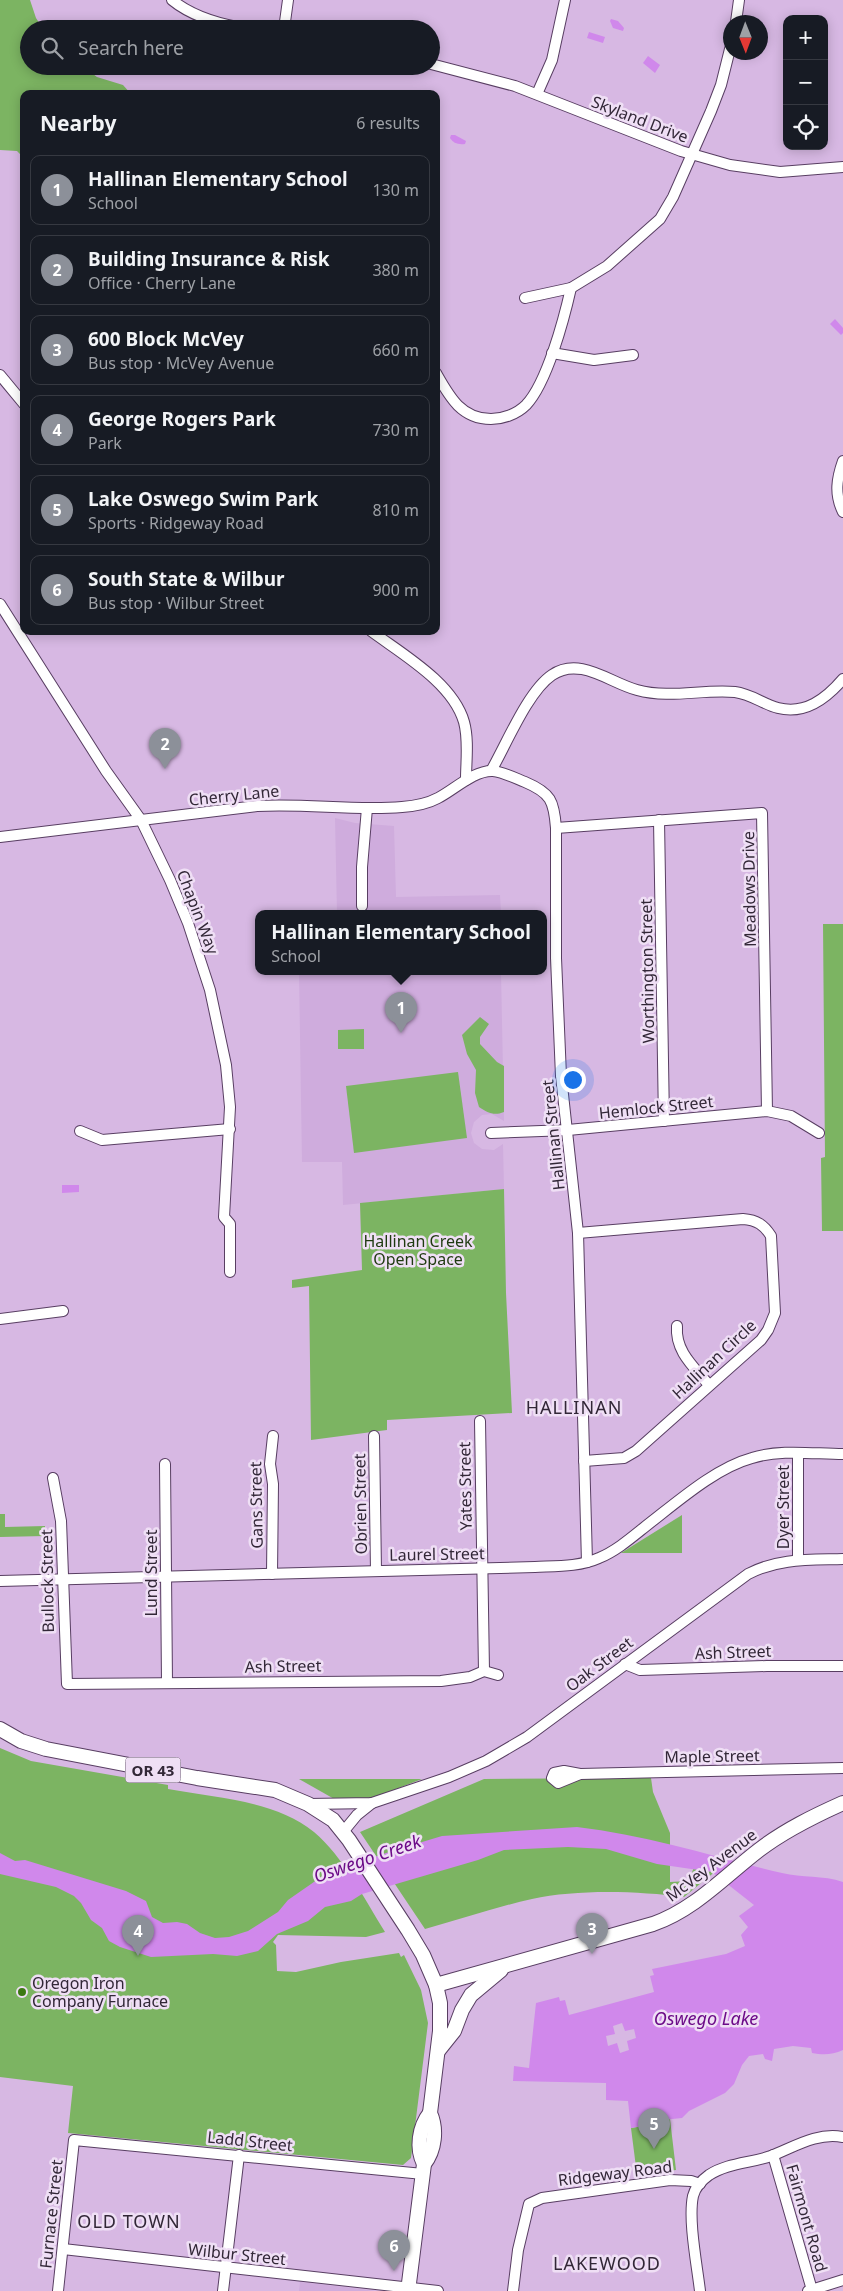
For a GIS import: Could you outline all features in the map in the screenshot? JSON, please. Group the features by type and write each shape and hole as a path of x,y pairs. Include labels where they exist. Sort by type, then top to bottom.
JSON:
{"main road":[{"name":"OR 43","path":"0,1729 21,1741 46,1749 197,1778 259,1786 291,1796 322,1811 346,1836 423,1956 436,1984 441,2017 430,2113 423,2122 419,2154 424,2169 408,2289"},
{"name":"McVey Avenue","path":"436,1984 662,1921 685,1909 751,1856 796,1826 843,1803"},
{"name":"McVey Avenue","path":"438,2051 454,2031 462,2010 471,1995 508,1965"}],"street":[{"path":"172,0 188,11 212,20"},
{"path":"285,20 288,0"},
{"path":"537,94 552,60 565,0"},
{"path":"737,15 739,0"},
{"path":"525,298 571,288 607,266 660,219 673,197 692,155 721,85 727,60"},
{"name":"Skyland Drive","path":"440,66 491,78 537,94 692,155 730,166 761,171 790,172 843,167"},
{"path":"440,380 449,397 460,408 474,416 496,419 506,417 525,407 538,388 552,353 571,288"},
{"path":"552,353 594,360 633,355"},
{"path":"0,375 20,399"},
{"path":"843,461 837,485 837,495 843,512"},
{"name":"Chapin Way","path":"0,604 106,771 141,820 180,901 210,990 226,1065 230,1129 224,1217 230,1224 230,1272"},
{"path":"376,635 438,682 456,702 466,733 466,780 491,771 536,692 553,674 563,670 591,670 626,686 648,692 734,692 757,698 777,708 790,709 810,706 820,701 829,695 843,679"},
{"name":"Hallinan Street","path":"491,771 520,780 544,792 551,798 554,806 556,828 556,958 561,1076 578,1234 587,1562"},
{"name":"Cherry Lane","path":"0,836 280,804 367,808 402,807 427,803 466,780"},
{"path":"362,906 362,867 367,808"},
{"name":"Meadows Drive","path":"556,828 762,813 767,1111"},
{"name":"Worthington Street","path":"660,820 664,1122"},
{"name":"Hemlock Street","path":"491,1133 568,1130 767,1111 791,1116 819,1133"},
{"path":"80,1131 102,1140 230,1129"},
{"name":"Hallinan Circle","path":"578,1234 743,1219 756,1221 766,1229 773,1245 776,1304 773,1321 761,1340 636,1451 624,1458 584,1461"},
{"path":"0,1319 63,1311"},
{"path":"677,1326 676,1339 679,1347 709,1385"},
{"name":"Yates Street","path":"480,1421 484,1671"},
{"name":"Gans Street","path":"272,1574 273,1484 270,1464 273,1436"},
{"name":"Obrien Street","path":"374,1436 376,1571"},
{"name":"Dyer Street","path":"798,1454 798,1560"},
{"name":"Laurel Street","path":"0,1581 544,1567 587,1562 620,1547 690,1491 737,1464 761,1455 843,1454"},
{"name":"Lund Street","path":"165,1464 167,1515 165,1578 167,1682"},
{"name":"Bullock Street","path":"53,1478 61,1521 67,1684"},
{"name":"Oak Street","path":"308,1804 372,1803 449,1777 486,1761 526,1737 748,1574 772,1563 798,1560 843,1559"},
{"name":"Ash Street","path":"625,1664 640,1670 843,1666"},
{"path":"484,1671 498,1675"},
{"name":"Ash Street","path":"67,1684 441,1681 470,1677 484,1671"},
{"name":"Maple Street","path":"580,1774 843,1768"},
{"name":"Oak Street","path":"346,1836 357,1815 372,1803"},
{"path":"700,2291 692,2207 693,2196 700,2184 710,2175 728,2167 773,2155 818,2137 843,2138"},
{"name":"Ladd Street","path":"74,2140 424,2169"},
{"name":"Furnace Street","path":"58,2291 74,2140"},
{"path":"223,2291 240,2155"},
{"name":"Fairmont Road","path":"773,2155 810,2290"},
{"name":"Ridgeway Road","path":"513,2291 518,2250 529,2204 542,2198 670,2180 691,2181 700,2184"},
{"name":"Wilbur Street","path":"63,2249 438,2291"},
{"path":"810,2290 843,2280"}],"shaded area":[{"path":"335,818 355,823 394,826 396,897 500,895 501,910 337,910"},
{"path":"299,975 501,975 504,1121 492,1114 482,1115 474,1122 471,1133 474,1143 482,1149 494,1150 503,1144 504,1189 343,1205 342,1162 302,1162"},
{"path":"300,2282 344,2287 376,2291 299,2291"}],"green space":[{"path":"0,0 30,0 37,20 20,20 20,75 94,75 123,85 127,90 20,90 20,154 17,151 0,150"},
{"path":"823,924 843,924 843,1231 822,1231 821,1158 825,1157"},
{"path":"480,1017 489,1024 480,1037 480,1044 497,1062 504,1066 504,1112 497,1114 485,1111 479,1107 475,1093 476,1070 467,1054 462,1035"},
{"path":"364,1029 364,1049 338,1049 338,1030"},
{"path":"458,1072 467,1138 354,1153 346,1086"},
{"name":"Hallinan Creek Open Space","path":"504,1189 506,1293 512,1413 387,1420 387,1430 311,1440 309,1286 292,1288 292,1280 362,1270 360,1203"},
{"path":"0,1514 5,1514 5,1527 45,1526 45,1536 0,1537"},
{"path":"682,1515 682,1553 621,1553"},
{"path":"0,1748 31,1761 168,1785 168,1789 225,1798 263,1807 298,1821 325,1842 353,1879 385,1932 366,1937 278,1935 273,1942 276,1945 277,1971 296,1972 341,1962 399,1953 401,1957 404,1955 421,1990 428,2023 411,2158 403,2165 68,2133 73,2086 0,2077"},
{"path":"651,1778 653,1792 670,1833 670,1882 689,1881 696,1861 722,1866 684,1897 647,1893 608,1892 550,1896 505,1906 425,1929 360,1832 484,1779"},
{"path":"299,1779 422,1779 370,1799 336,1800"},
{"path":"670,2119 676,2170 637,2175 631,2128 643,2126 643,2122"}],"water":[{"path":"611,19 618,21 624,28 623,31 613,28"},
{"path":"589,32 605,37 603,43 587,38"},
{"path":"648,56 660,65 655,73 643,63"},
{"path":"451,135 466,141 465,144 454,142 450,138"},
{"path":"835,319 843,328 841,335 830,324"},
{"path":"62,1185 79,1185 79,1192 62,1193"},
{"name":"Oswego Lake","path":"577,1827 629,1835 782,1873 828,1878 843,1882 843,2050 831,2054 820,2054 812,2053 811,2048 793,2046 774,2049 772,2061 765,2059 763,2054 749,2056 742,2065 734,2084 725,2093 689,2111 682,2118 643,2122 643,2126 631,2128 628,2101 606,2100 606,2083 513,2081 514,2066 529,2068 536,2003 559,1997 560,2001 565,2000 569,2015 654,1992 650,1976 654,1975 652,1969 726,1954 745,1946 741,1935 748,1927 739,1916 754,1905 712,1872 657,1864 606,1849 568,1847 504,1850 478,1860 362,1894 351,1901 325,1907 308,1921 277,1934 258,1951 237,1956 213,1954 151,1957 120,1947 109,1941 102,1928 91,1920 81,1903 74,1896 56,1887 0,1874 0,1853 15,1861 25,1860 126,1891 146,1901 152,1917 163,1923 177,1922 187,1924 200,1933 215,1938 229,1937 248,1931 278,1912 288,1900 324,1875 389,1852 442,1836"}],"pier":[{"path":"622,2023 625,2031 634,2029 636,2038 627,2041 629,2050 620,2053 617,2043 608,2046 606,2036 615,2034 613,2026"}],"place":[{"name":"Building Insurance & Risk","path":"165,769"},
{"name":"Hallinan Elementary School","path":"401,1033"},
{"name":"600 Block McVey","path":"592,1954"},
{"name":"George Rogers Park","path":"138,1956"},
{"name":"Oregon Iron Company Furnace","path":"22,1992"},
{"name":"Lake Oswego Swim Park","path":"654,2149"},
{"name":"South State & Wilbur","path":"394,2271"}],"district":[{"name":"HALLINAN","path":"574,1407"},
{"name":"OLD TOWN","path":"129,2221"},
{"name":"LAKEWOOD","path":"607,2263"}],"water label":[{"name":"Oswego Creek","path":"367,1858"}]}
